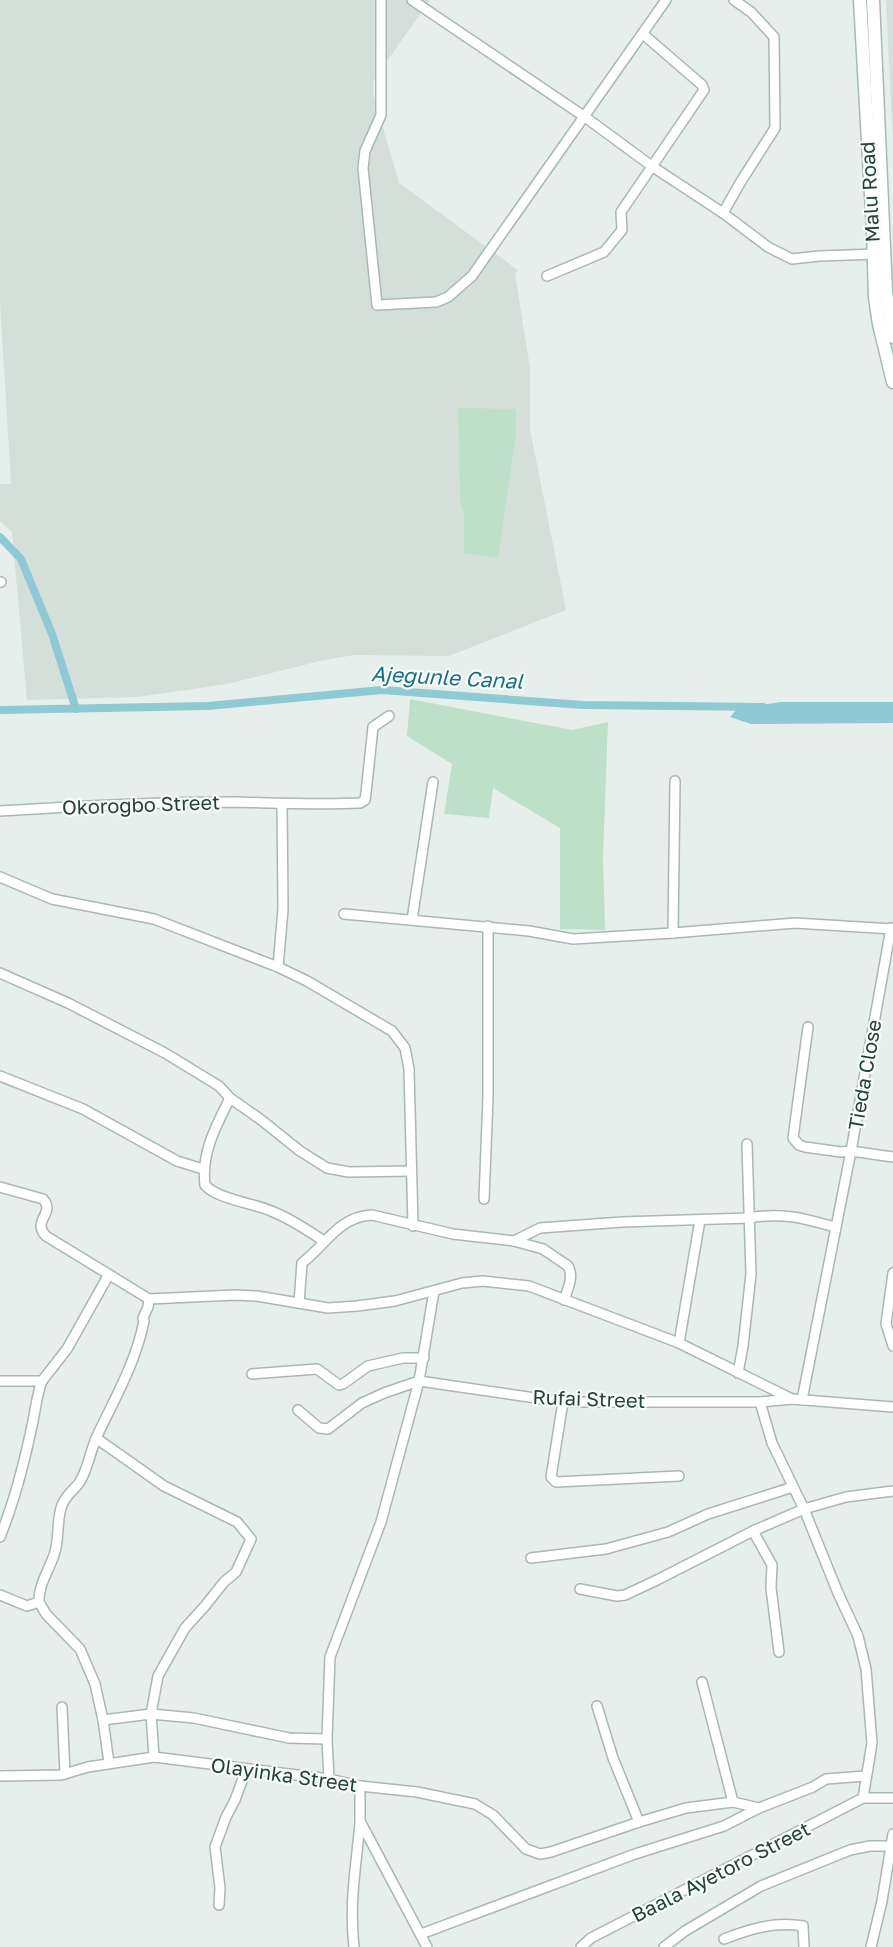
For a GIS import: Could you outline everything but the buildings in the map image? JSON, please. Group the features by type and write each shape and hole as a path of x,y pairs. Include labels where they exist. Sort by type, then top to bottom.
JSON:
{"main road":[{"name":"Malu Road","path":"860,0 879,254 893,337"},
{"name":"Malu Road","path":"873,0 879,254 875,298 893,382"}],"street":[{"path":"381,0 381,115 365,151 363,168 377,305 436,302 448,297 472,276 666,0"},
{"path":"412,0 585,117 768,247 792,259 879,254"},
{"path":"723,213 776,128 774,37 751,12 734,0"},
{"path":"547,276 604,252 622,230 621,212 704,90 702,85 643,34"},
{"name":"Okorogbo Street","path":"0,810 235,802 360,803 365,800 371,732 375,724 389,716"},
{"path":"674,933 675,781"},
{"path":"412,920 433,782"},
{"path":"278,967 283,909 282,804"},
{"path":"0,877 52,899 154,919 278,967 308,981 392,1030 405,1048 409,1069 413,1226"},
{"path":"344,914 530,931 573,939 795,923 892,928"},
{"path":"484,1198 488,1098 488,927"},
{"name":"Tieda Close","path":"797,1400 851,1151 892,928"},
{"path":"0,973 68,1003 165,1053 219,1086 230,1098 300,1151 327,1168 349,1172 411,1171"},
{"path":"808,1027 793,1138 799,1145 805,1147 893,1157"},
{"path":"0,1076 83,1108 177,1161 203,1169"},
{"path":"230,1098 210,1139 203,1169 205,1185 210,1190 284,1216 324,1241"},
{"path":"738,1373 751,1274 747,1143"},
{"path":"0,1187 43,1199 47,1210 40,1226 41,1231 108,1276 149,1299 257,1296 328,1308 395,1301 462,1283 503,1282 529,1286 620,1319 679,1343 797,1400 893,1407"},
{"path":"299,1303 302,1263 351,1218 359,1215 372,1215 453,1234 514,1241 543,1249 568,1266 572,1274 564,1300"},
{"path":"514,1241 540,1228 622,1222 749,1218 768,1215 784,1215 835,1227"},
{"path":"679,1343 700,1220"},
{"path":"893,1273 885,1324 893,1346"},
{"path":"0,1537 20,1472 42,1381 68,1349 108,1276"},
{"path":"329,1779 327,1739 330,1657 381,1522 419,1382 434,1291"},
{"path":"109,1763 95,1684 80,1649 46,1614 39,1602 38,1592 46,1579 56,1551 62,1506 69,1491 78,1484 96,1438 129,1370 141,1336 143,1318 149,1299"},
{"path":"252,1374 319,1370 339,1385 368,1366 403,1358 424,1358"},
{"path":"0,1381 42,1381"},
{"path":"298,1410 319,1428 328,1429 362,1403 419,1382"},
{"name":"Rufai Street","path":"419,1382 563,1402 797,1400"},
{"path":"563,1402 550,1477 556,1482 679,1476"},
{"path":"760,1402 772,1443 804,1509 861,1647 866,1669 872,1743 863,1798 893,1798"},
{"path":"96,1438 164,1486 237,1522 251,1539 236,1572 224,1582 185,1628 158,1676 151,1714 154,1757"},
{"path":"531,1558 606,1549 668,1532 708,1514 793,1487"},
{"path":"580,1589 617,1596 625,1595 753,1531 804,1509 846,1497 893,1491"},
{"path":"753,1531 772,1565 773,1612 778,1652"},
{"path":"0,1595 27,1606 39,1602"},
{"path":"702,1682 733,1802"},
{"path":"597,1706 613,1758 639,1822 686,1808 733,1802 759,1808"},
{"path":"62,1707 63,1774"},
{"path":"103,1720 151,1714 194,1718 289,1738 327,1739"},
{"name":"Olayinka Street","path":"0,1776 63,1774 109,1763 154,1757 329,1779 360,1786 417,1792 475,1804 493,1815 526,1849 540,1854 639,1822"},
{"path":"219,1905 220,1888 215,1847 246,1770"},
{"path":"422,1934 635,1854 724,1826 759,1808 813,1787 826,1779 866,1776"},
{"path":"354,1947 351,1921 352,1890 360,1821 360,1786"},
{"name":"Baala Ayetoro Street","path":"581,1947 591,1938 863,1798"},
{"path":"360,1821 427,1947"},
{"path":"871,1947 882,1900 893,1834"},
{"path":"663,1947 761,1887 850,1850 870,1846 891,1846"},
{"path":"882,1900 893,1901"},
{"path":"724,1939 753,1927 783,1923 803,1926 804,1947"}],"shaded area":[{"path":"0,0 430,0 373,81 373,94 399,183 518,270 515,274 530,368 530,429 566,610 449,656 354,655 227,684 138,697 27,700 12,532 0,521 0,484 11,484 0,301"},
{"path":"886,0 893,0 893,139 891,106"}],"green space":[{"path":"458,408 516,409 516,434 498,558 464,553 464,514 460,501"},
{"path":"410,699 572,730 608,722 603,857 605,930 560,929 560,828 493,788 489,818 444,814 452,764 407,736"}],"water":[{"path":"781,702 893,702 893,723 751,724 730,717 737,709"}],"waterway":[{"path":"0,537 21,559 52,634 76,709"},
{"name":"Ajegunle Canal","path":"0,710 208,706 382,690 583,705 763,707"}]}
